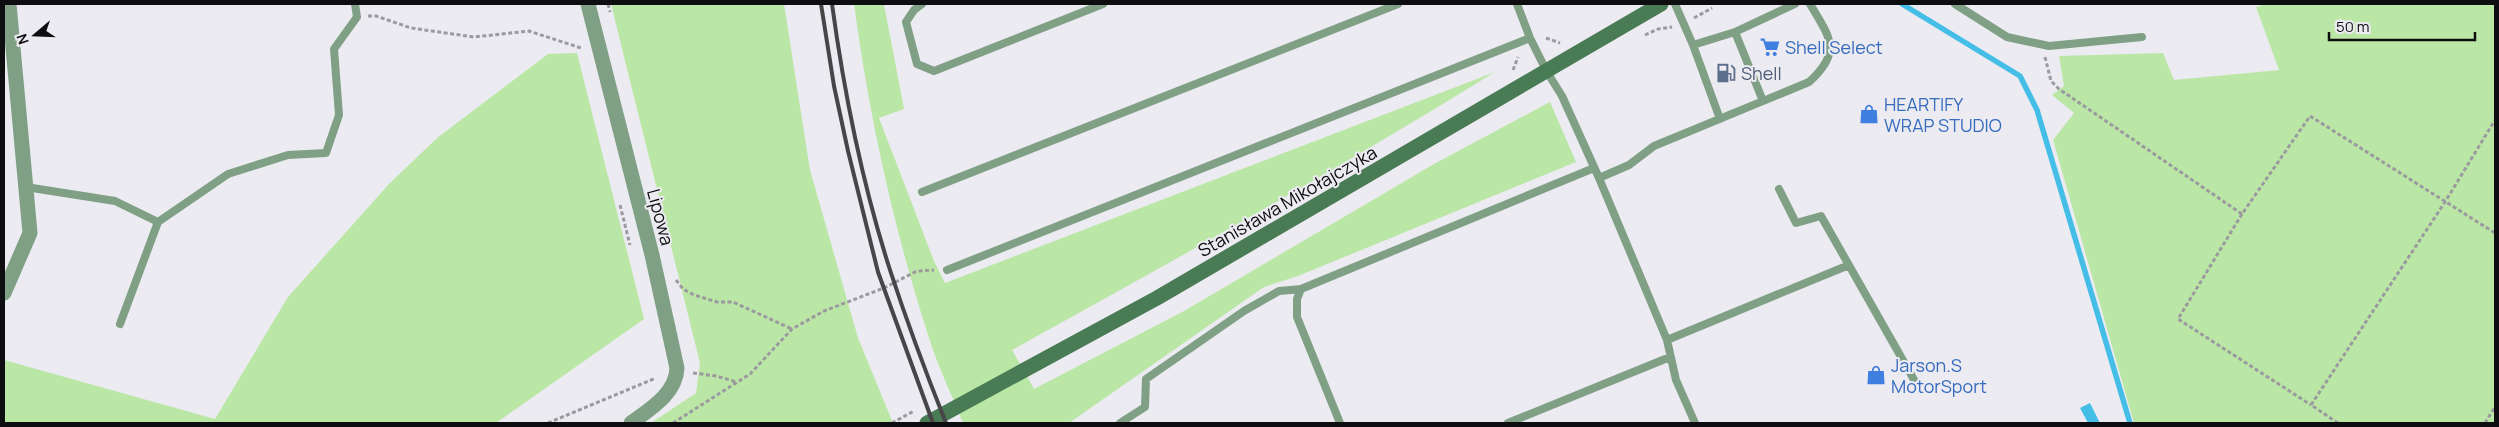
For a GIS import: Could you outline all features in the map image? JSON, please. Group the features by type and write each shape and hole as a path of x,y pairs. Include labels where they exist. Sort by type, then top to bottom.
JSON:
{"street":[{"path":"4,293 30,233 9,4"},
{"name":"Lipowa","path":"588,4 675,352 670,375"},
{"name":"Stanisława Mikołajczyka","path":"927,423 1157,298 1661,4"},
{"path":"631,423 662,401 670,375"}],"lane":[{"path":"120,324 158,222 228,174 288,155 326,153 338,115 334,49 357,16 355,4"},
{"path":"922,4 914,10 906,22 917,64 934,71 1103,4"},
{"path":"922,192 1398,4"},
{"path":"1517,4 1530,38 1547,72 1562,96 1599,178 1667,340 1676,380 1695,423"},
{"path":"1675,4 1693,45 1720,119"},
{"path":"1693,45 1735,32 1795,4"},
{"path":"1599,178 1629,165 1654,146 1809,82 1826,67 1832,47 1810,4"},
{"path":"1955,4 2007,37 2049,46 2142,37"},
{"path":"1735,32 1763,101"},
{"path":"947,270 1530,38"},
{"path":"1120,423 1144,408 1146,379 1244,311 1279,291 1301,289 1594,168"},
{"path":"26,187 115,201 158,222"},
{"path":"1779,189 1796,223 1821,216 1917,386"},
{"path":"1667,340 1849,265"},
{"path":"1301,289 1297,299 1297,318 1340,423"},
{"path":"1508,423 1670,357"}],"path":[{"path":"357,16 376,16 411,28 474,37 529,31 581,48 599,43"},
{"path":"579,40 584,58"},
{"path":"2041,44 2051,80 2059,90 2242,214"},
{"path":"2338,423 2178,320 2242,214 2310,116 2495,233"},
{"path":"2311,405 2445,202 2495,120"},
{"path":"619,203 631,249"},
{"path":"673,423 750,374 792,329 824,311 884,288 917,271 947,270"},
{"path":"672,275 683,289 694,296 717,302 733,302 792,329"},
{"path":"548,423 670,375 695,373 737,382"},
{"path":"2485,423 2495,407"}],"green space":[{"path":"611,4 784,4 810,170 858,338 893,423 651,423 696,393 700,363"},
{"path":"854,4 884,4 904,109 879,118 934,261 945,283 1495,72 1316,179 1012,350 1034,389 1184,311 1434,164 1550,102 1576,162 1298,276 1264,287 1069,423 963,423 933,349 916,297 894,214 867,88"},
{"path":"2266,4 2495,4 2495,423 2134,423 2053,140 2074,113 2052,95 2064,86 2059,56 2163,53 2174,80 2279,70 2256,7"},
{"path":"577,53 644,319 496,423 4,423 4,360 215,419 288,297 389,184 437,138 548,54"}],"water":[{"path":"2090,403 2100,423 2088,423 2080,408"}],"waterway":[{"path":"1902,4 2020,76 2037,110 2130,423"}],"railway":[{"path":"821,4 834,86 878,272 933,423"},
{"path":"832,4 842,71 871,205 903,309 946,423"}],"place":[{"name":"Shell Select","path":"1770,47"},
{"name":"Shell","path":"1726,73"},
{"name":"HEARTIFY WRAP STUDIO","path":"1869,114"},
{"name":"Jarson.S MotorSport","path":"1876,375"}]}
